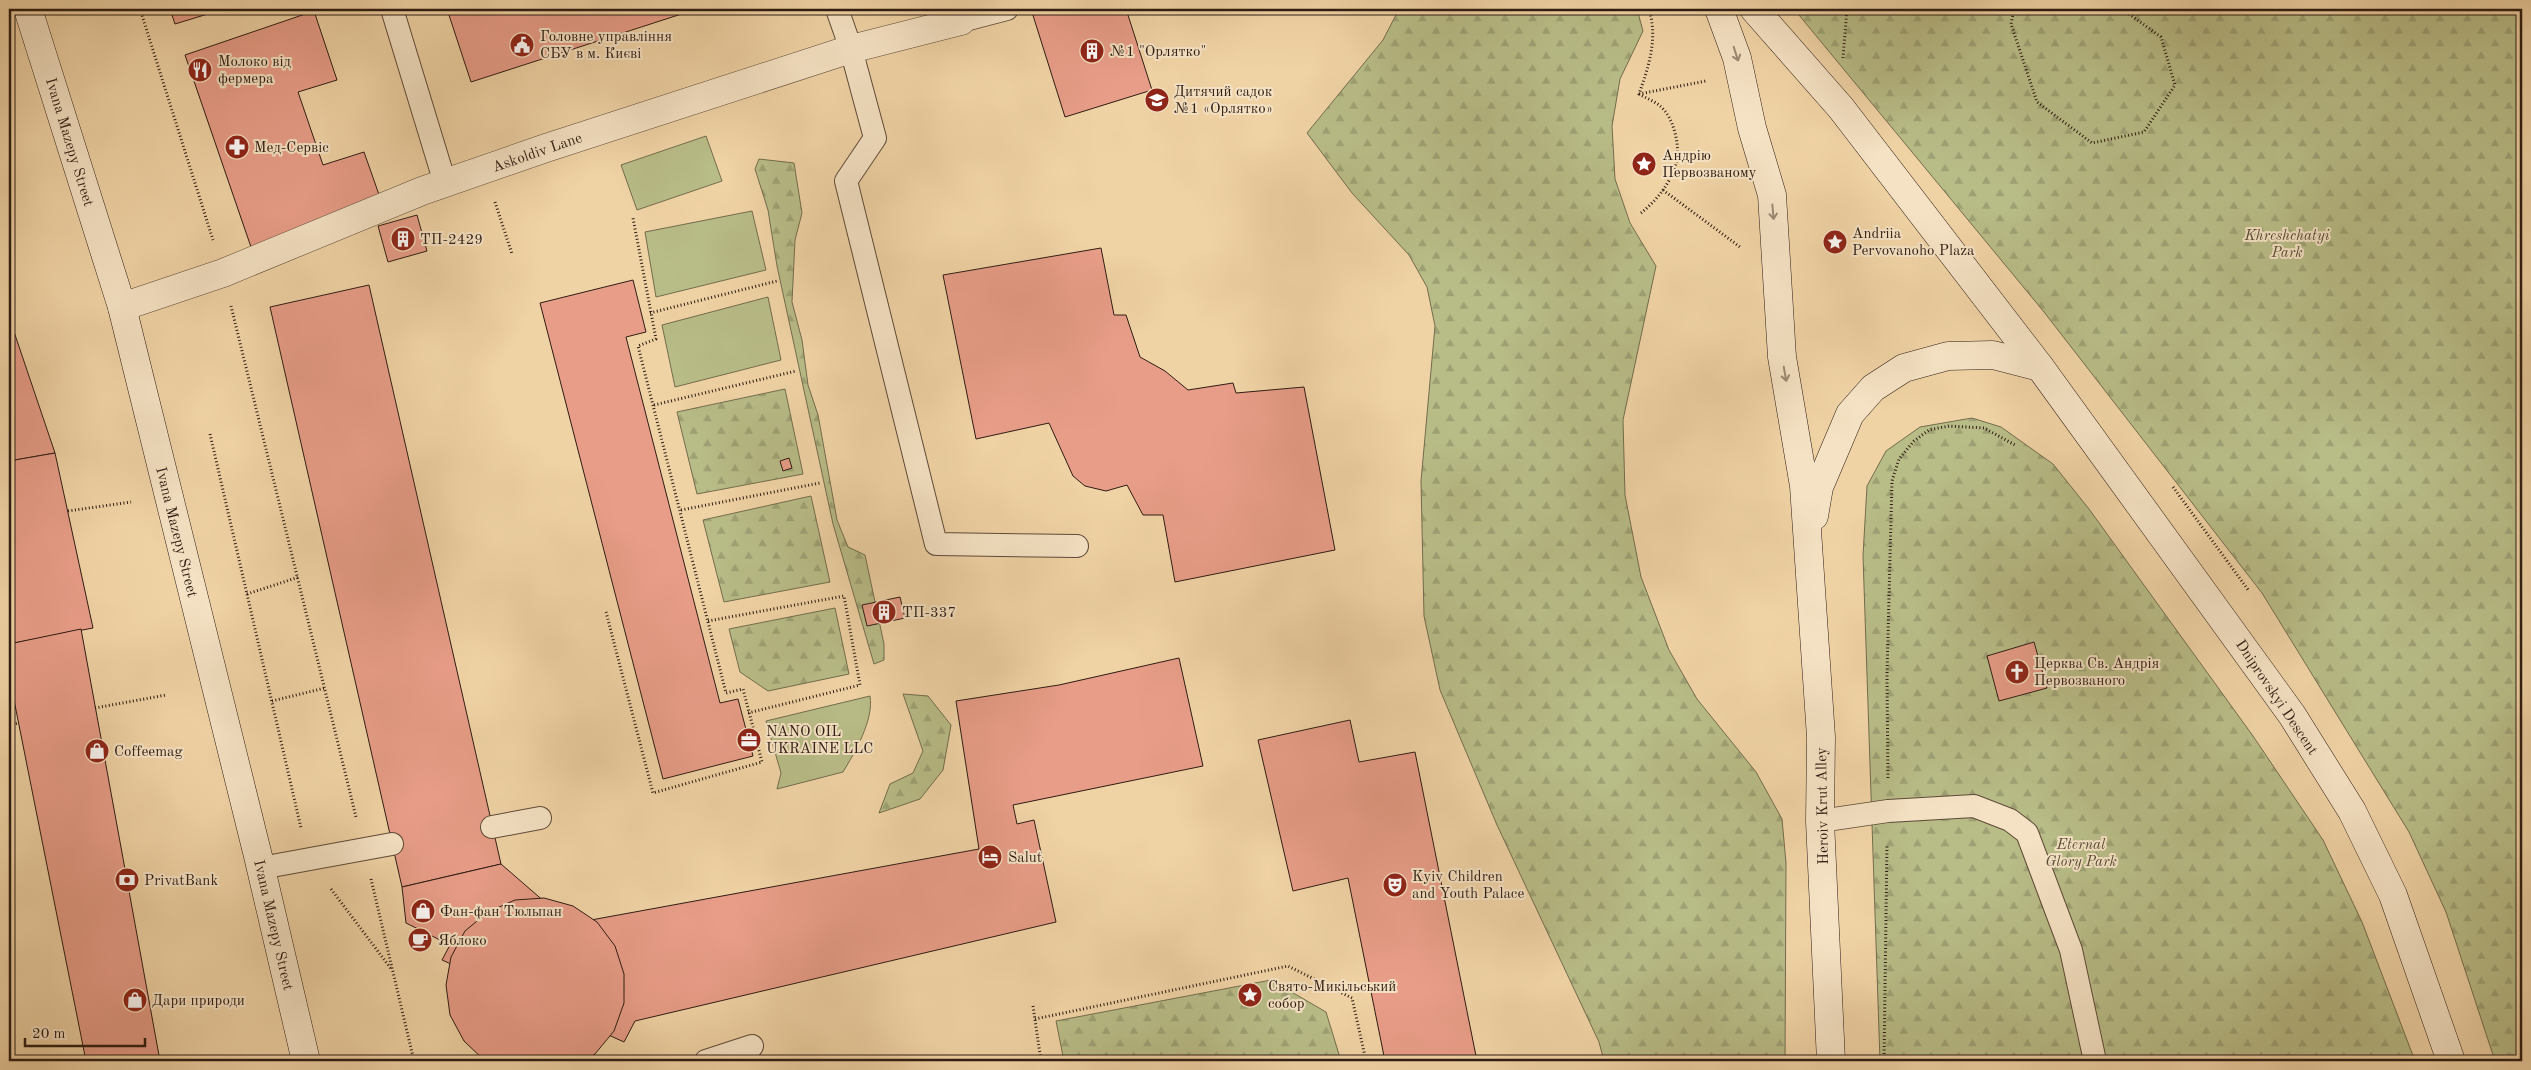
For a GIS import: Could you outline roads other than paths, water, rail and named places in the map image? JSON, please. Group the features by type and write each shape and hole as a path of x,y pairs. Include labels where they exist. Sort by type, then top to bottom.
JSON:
{"main road":[{"name":"Ivana Mazepy Street","path":"28,9 122,307 261,868 306,1061"},
{"path":"1718,9 1737,58 1752,128 1772,195 1782,357 1804,486 1809,552"},
{"path":"1754,9 1840,108 2040,367"},
{"name":"Askoldiv Lane","path":"122,307 223,273 445,183 851,49 961,21"},
{"path":"1809,552 1819,487 1850,414 1873,388 1904,368 1948,356 1993,355 2040,367"},
{"name":"Dniprovskyi Descent","path":"2040,367 2292,715 2352,811 2394,895 2451,1061"},
{"name":"Heroiv Krut Alley","path":"1809,552 1821,736 1820,821 1831,1061"}],"lane":[{"path":"392,9 445,183"},
{"path":"836,9 851,49 875,138 846,181 936,544 1078,546"},
{"path":"961,21 1007,9"},
{"path":"1820,821 1888,812 1974,806 2010,820 2027,833 2071,950 2095,1061"},
{"path":"492,827 540,818"},
{"path":"261,868 392,844"},
{"path":"706,1061 752,1046"}],"place":[{"name":"Головне управління СБУ в м. Києві","path":"522,45"},
{"name":"№1 \"Орлятко\"","path":"1092,51"},
{"name":"Молоко від фермера","path":"200,70"},
{"name":"Дитячий садок №1 «Орлятко»","path":"1157,100"},
{"name":"Мед-Сервіс","path":"237,147"},
{"name":"Андрію Первозваному","path":"1644,164"},
{"name":"ТП-2429","path":"403,239"},
{"name":"Andriia Pervovanoho Plaza","path":"1835,242"},
{"name":"ТП-337","path":"884,612"},
{"name":"Церква Св. Андрія Первозваного","path":"2017,672"},
{"name":"NANO OIL UKRAINE LLC","path":"749,740"},
{"name":"Coffeemag","path":"97,751"},
{"name":"Salut","path":"990,857"},
{"name":"PrivatBank","path":"127,880"},
{"name":"Kyiv Children and Youth Palace","path":"1395,885"},
{"name":"Фан-фан Тюльпан","path":"423,911"},
{"name":"Яблоко","path":"420,940"},
{"name":"Свято-Микільський собор","path":"1250,995"},
{"name":"Дари природи","path":"135,1000"}],"park label":[{"name":"Khreshchatyi Park","path":"2287,244"},
{"name":"Eternal Glory Park","path":"2081,852"}]}
